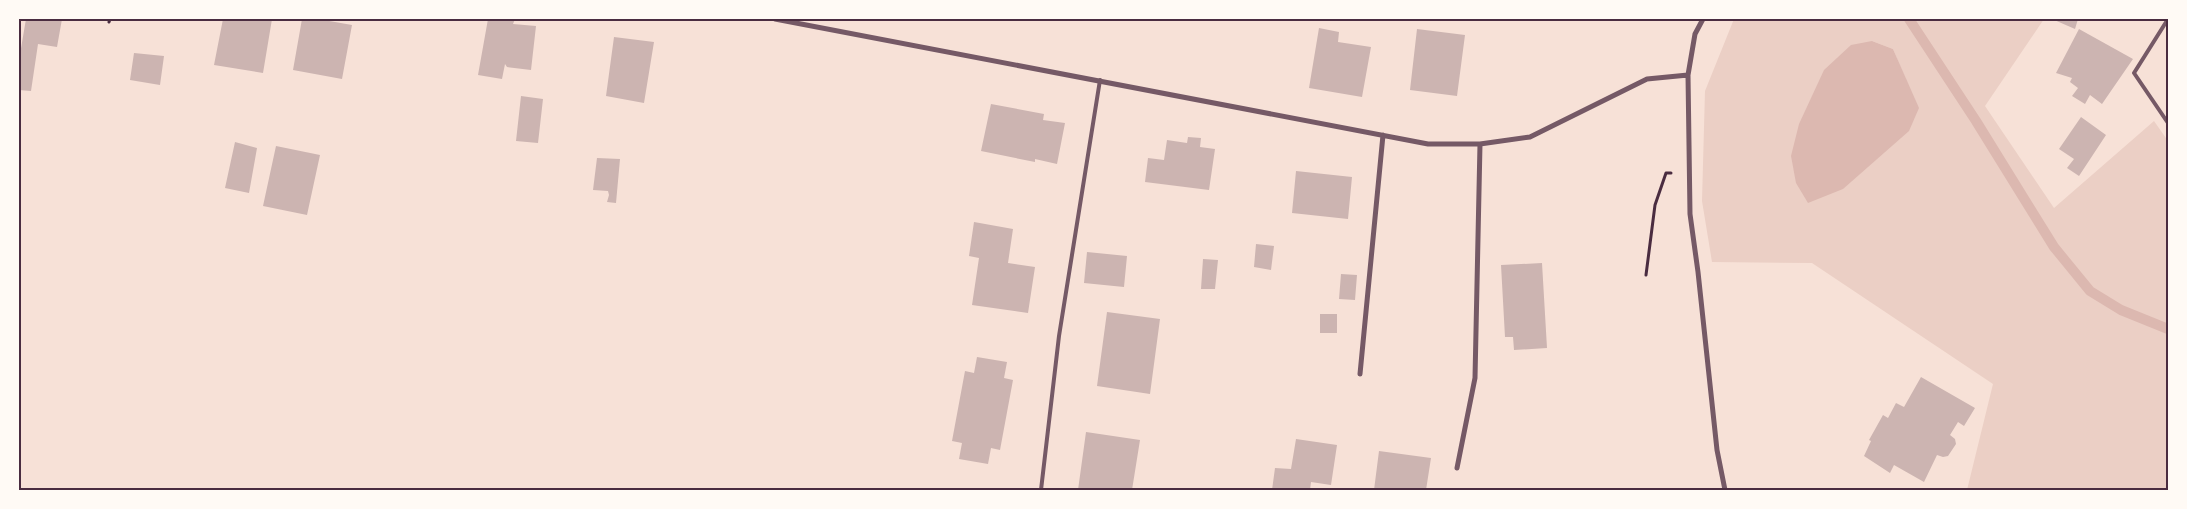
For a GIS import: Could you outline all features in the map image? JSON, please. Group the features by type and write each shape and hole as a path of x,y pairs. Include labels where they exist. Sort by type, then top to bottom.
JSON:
{"street":[{"path":"775,19 1428,144 1480,144 1530,136 1647,79 1688,74"},
{"path":"1703,19 1695,34 1688,74 1690,214 1717,450 1725,490"},
{"path":"1360,374 1383,136"},
{"path":"1457,468 1474,378 1480,144"}],"lane":[{"path":"2168,19 2134,74 2168,123"},
{"path":"1041,490 1059,336 1100,80"}],"path":[{"path":"1646,275 1655,205 1659,192"}],"shaded area":[{"path":"1734,19 2044,19 1985,106 2054,208 2154,121 2168,141 2168,490 1967,490 1993,384 1812,263 1712,262 1702,201 1705,91","holes":["1872,41 1893,49 1906,80"]},
{"path":"1872,41 1893,49 1919,108 1909,131 1843,189 1808,203 1796,183 1791,156 1799,124 1824,70 1851,45"}],"building":[{"path":"26,19 62,19 57,47 38,44 31,91 19,90 19,60"},
{"path":"223,19 272,19 263,73 214,65"},
{"path":"302,19 318,19 352,25 342,79 293,70"},
{"path":"488,19 515,19 513,24 536,26 531,70 507,67 505,64 502,79 478,75"},
{"path":"2052,19 2078,19 2075,29"},
{"path":"1319,28 1339,32 1338,42 1371,47 1362,97 1309,88"},
{"path":"1417,29 1465,35 1457,96 1410,90"},
{"path":"2079,29 2133,59 2102,104 2090,95 2085,104 2072,96 2078,88 2070,82 2072,78 2056,73"},
{"path":"614,37 654,42 644,103 606,96"},
{"path":"134,53 164,56 160,85 130,80"},
{"path":"521,96 543,99 538,143 516,141"},
{"path":"991,104 1044,114 1043,120 1065,123 1057,164 1035,159 1035,162 981,151"},
{"path":"2081,117 2106,135 2079,176 2067,168 2074,159 2059,149"},
{"path":"1188,137 1201,138 1200,147 1215,149 1209,190 1145,182 1148,158 1164,160 1167,140 1187,143"},
{"path":"235,142 257,148 249,193 225,188"},
{"path":"276,146 320,155 307,215 263,206"},
{"path":"597,158 620,159 616,203 607,202 608,191 593,190"},
{"path":"1296,171 1352,177 1348,219 1292,213"},
{"path":"974,222 1013,229 1008,263 1035,267 1028,313 972,305 979,258 969,256"},
{"path":"1256,244 1274,246 1271,270 1254,267"},
{"path":"1087,252 1127,256 1124,287 1084,283"},
{"path":"1203,259 1218,260 1215,289 1201,289"},
{"path":"1542,263 1547,348 1514,350 1513,337 1505,337 1501,265"},
{"path":"1341,274 1357,275 1355,300 1339,299"},
{"path":"1107,312 1160,319 1150,394 1097,386"},
{"path":"1320,314 1337,314 1337,333 1320,333"},
{"path":"977,357 1007,362 1004,378 1013,380 1000,450 991,448 988,464 959,459 962,443 952,441 965,371 974,373"},
{"path":"1921,377 1975,408 1964,426 1958,422 1950,435 1955,439 1956,444 1948,456 1937,455 1924,482 1894,465 1890,473 1864,456 1871,441 1869,440 1883,415 1888,418 1896,403 1904,407"},
{"path":"1086,432 1140,440 1132,490 1078,490"},
{"path":"1296,439 1337,445 1331,485 1311,482 1310,490 1272,490 1275,468 1291,469"},
{"path":"1379,451 1431,458 1426,490 1374,490"}],"waterway":[{"path":"1909,19 1976,121 2054,247 2090,291 2121,310 2168,329"}]}
